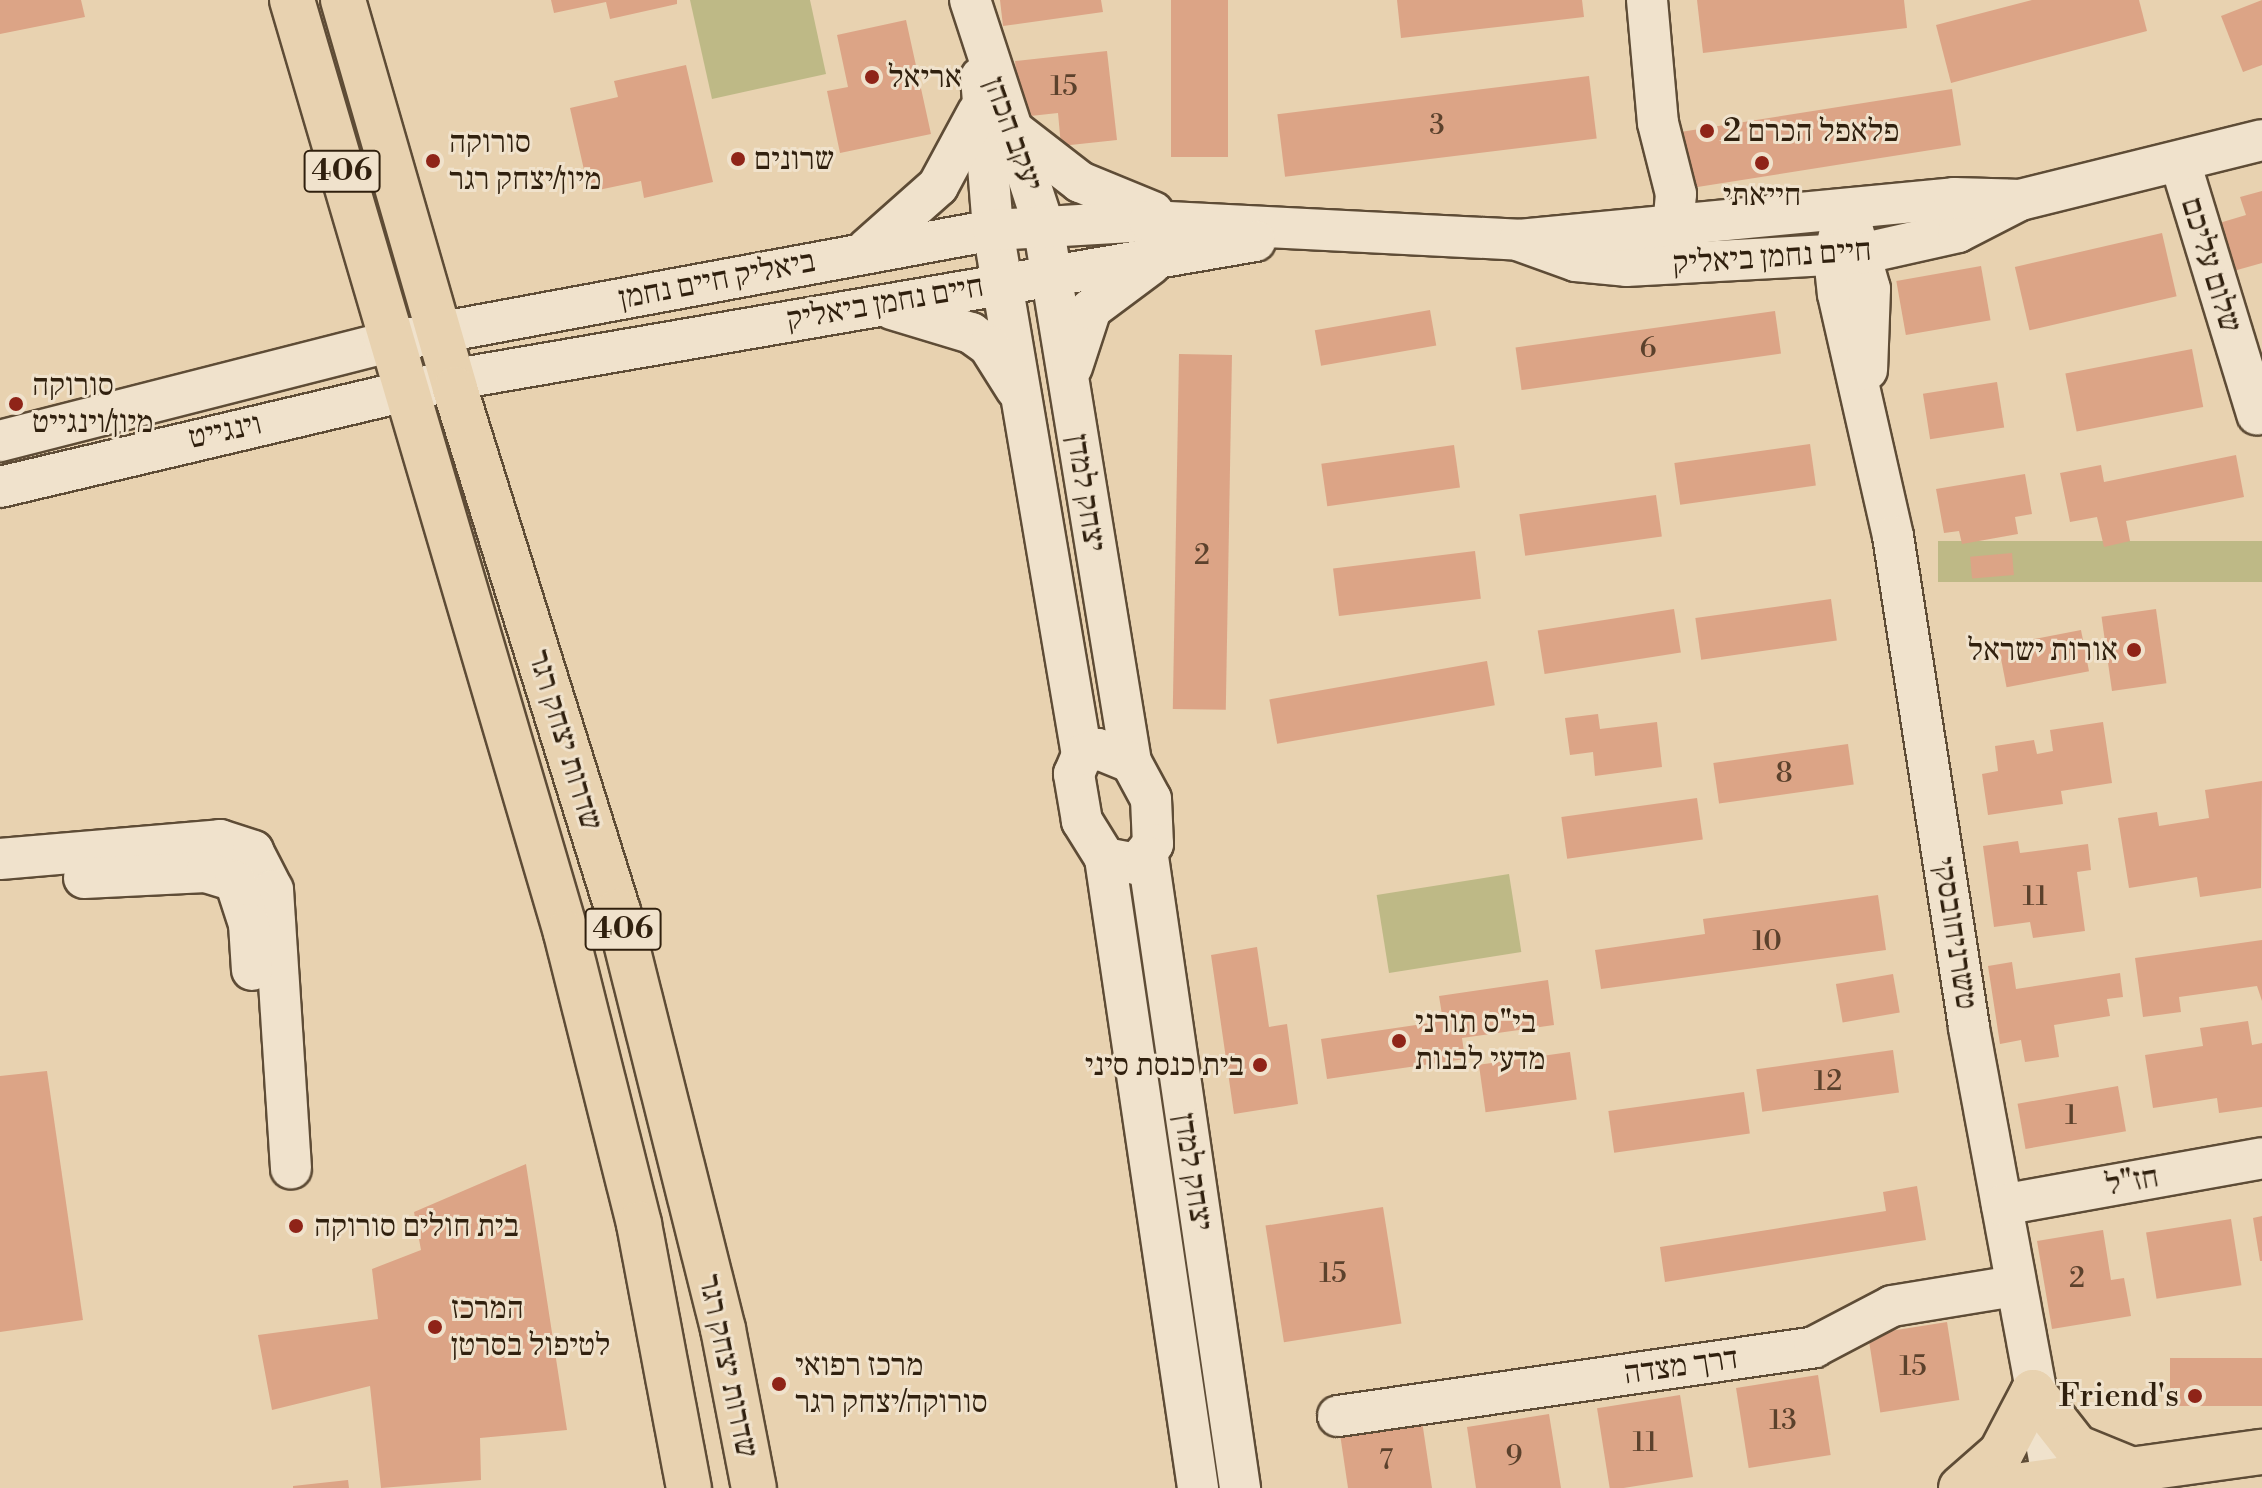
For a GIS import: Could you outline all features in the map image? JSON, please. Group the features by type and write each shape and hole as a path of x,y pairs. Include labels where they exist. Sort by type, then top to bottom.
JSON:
{"main road":[{"name":"שדרות יצחק רגר","path":"292,0 404,392 566,933 639,1224 689,1488"},
{"name":"שדרות יצחק רגר","path":"343,0 452,380 618,911 723,1329 754,1488"},
{"path":"1961,1488 2001,1453 2033,1392 2076,1447 2128,1469"},
{"path":"2001,1488 2053,1484 2128,1469 2262,1452"}],"street":[{"name":"יעקב הכהן","path":"970,0 997,117 1043,224"},
{"path":"1647,0 1666,265"},
{"name":"יעקב הכהן","path":"993,230 997,117"},
{"path":"864,252 938,186 997,117 1080,182 1178,238 1091,309 1075,348 1073,411"},
{"name":"חיים נחמן ביאליק","path":"1519,240 1576,261 1666,265 1850,255 1958,232 2020,200 2262,140"},
{"name":"שלום עליכם","path":"2180,162 2257,414"},
{"name":"חיים נחמן ביאליק","path":"993,230 1043,224 1178,238 1318,231 1519,240 1844,213 1954,198 2020,200"},
{"name":"טשרניחובסקי","path":"1844,213 1850,255 1871,320 1865,386 2014,1286 2053,1484"},
{"name":"יצחק למדן","path":"1043,224 1131,762 1155,815 1148,857 1240,1488"},
{"name":"ביאליק חיים נחמן","path":"441,333 993,230"},
{"name":"יצחק למדן","path":"993,230 1082,755 1074,774 1077,803 1105,858 1198,1488"},
{"name":"חיים נחמן ביאליק","path":"452,380 1001,282 1051,276 1178,238"},
{"path":"868,306 933,316 971,333 1011,377 1027,418"},
{"name":"וינגייט","path":"0,441 391,342 441,333"},
{"name":"וינגייט","path":"0,487 452,380"},
{"path":"1082,755 1114,751 1131,762"},
{"path":"0,859 220,840 253,851 273,890 287,1152 260,1085 249,924 235,881 206,872 0,885"},
{"path":"1105,858 1123,867 1148,857"},
{"name":"חז\"ל","path":"2002,1205 2262,1158"},
{"name":"דרך מצדה","path":"1338,1416 1814,1347 1892,1306 2014,1286"}],"shaded area":[{"path":"690,0 810,0 826,74 712,99"},
{"path":"1938,541 2262,541 2262,582 1938,582"},
{"path":"1509,874 1521,952 1389,973 1377,895"}],"building":[{"path":"0,0 81,0 85,17 0,34"},
{"path":"551,0 677,0 677,4 610,19 606,2 554,13"},
{"path":"1000,0 1101,0 1103,12 1003,26"},
{"path":"1171,0 1228,0 1228,157 1171,157"},
{"path":"1397,0 1582,0 1584,17 1401,38"},
{"path":"1697,0 1904,0 1907,28 1703,53"},
{"path":"2032,0 2139,0 2147,31 1951,83 1936,25"},
{"path":"2262,0 2262,65 2243,72 2221,16"},
{"path":"906,20 931,134 840,153 827,91 848,87 837,35"},
{"path":"1107,51 1117,140 1061,146 1058,113 1021,117 1015,61"},
{"path":"686,65 713,182 644,198 641,181 589,192 570,108 618,97 614,81"},
{"path":"1589,76 1597,139 1285,177 1277,114"},
{"path":"1952,89 1961,145 1686,189 1677,132"},
{"path":"2262,191 2262,263 2230,272 2216,224 2246,215 2240,197"},
{"path":"2162,233 2177,296 2029,330 2015,267"},
{"path":"1981,266 1991,320 1906,335 1896,281"},
{"path":"1430,310 1436,345 1321,366 1315,330"},
{"path":"1775,311 1781,354 1522,390 1516,347"},
{"path":"2192,349 2203,407 2077,432 2065,374"},
{"path":"1179,354 1232,355 1226,710 1173,709"},
{"path":"1997,382 2004,427 1930,439 1923,394"},
{"path":"1810,444 1816,486 1680,505 1674,463"},
{"path":"1454,445 1460,488 1327,506 1321,464"},
{"path":"2236,455 2244,497 2126,521 2130,541 2104,547 2097,517 2070,522 2060,473 2101,465 2104,482"},
{"path":"2025,474 2032,514 2015,517 2018,534 1962,544 1959,531 1944,533 1936,489"},
{"path":"1656,495 1662,537 1525,556 1519,514"},
{"path":"1475,551 1481,599 1339,616 1333,568"},
{"path":"2012,553 2014,575 1972,579 1970,557"},
{"path":"1831,599 1837,641 1701,660 1695,618"},
{"path":"1674,609 1681,652 1545,674 1538,631"},
{"name":"אורות ישראל","path":"2156,609 2166,683 2112,691 2102,617"},
{"path":"2081,630 2089,671 2007,687 1999,646"},
{"path":"1487,661 1495,705 1277,744 1269,699"},
{"path":"1598,714 1600,729 1657,722 1662,767 1595,776 1593,752 1570,755 1565,718"},
{"path":"2103,722 2112,783 2061,791 2063,804 1988,815 1982,774 1998,771 1995,746 2034,740 2037,754 2053,751 2050,730"},
{"path":"1848,744 1854,785 1719,804 1713,763"},
{"path":"2262,781 2261,888 2200,897 2197,877 2129,888 2118,818 2157,812 2159,826 2209,818 2205,790"},
{"path":"1697,798 1703,840 1567,859 1561,817"},
{"path":"2018,841 2020,853 2088,844 2091,870 2077,872 2085,931 2033,938 2030,922 1994,927 1983,846"},
{"path":"1878,895 1886,950 1601,989 1595,950 1705,934 1703,919"},
{"path":"2262,940 2262,1001 2257,986 2179,997 2181,1012 2143,1017 2135,958"},
{"name":"בית כנסת סיני","path":"1257,947 1269,1027 1287,1024 1298,1104 1234,1114 1211,955"},
{"path":"2012,962 2016,989 2120,973 2123,997 2107,999 2110,1016 2054,1025 2059,1057 2025,1062 2021,1040 2000,1044 1988,966"},
{"path":"1893,974 1900,1012 1843,1022 1836,984"},
{"path":"1548,980 1554,1025 1462,1038 1465,1059 1327,1079 1321,1039 1443,1021 1439,996"},
{"path":"2248,1021 2252,1045 2262,1043 2262,1107 2219,1113 2217,1098 2153,1108 2145,1055 2203,1046 2200,1028"},
{"path":"1893,1050 1899,1093 1762,1112 1756,1069"},
{"path":"1570,1052 1577,1100 1486,1112 1479,1065"},
{"path":"47,1071 83,1320 0,1332 0,1076"},
{"path":"2118,1086 2126,1131 2026,1149 2018,1104"},
{"path":"1744,1092 1750,1134 1614,1153 1608,1111"},
{"name":"המרכז לטיפול בסרטן","path":"526,1164 567,1430 480,1438 481,1480 381,1488 370,1386 272,1410 258,1335 378,1319 372,1269 421,1250 414,1212"},
{"path":"1917,1186 1926,1240 1665,1282 1660,1247 1886,1211 1883,1192"},
{"path":"1383,1207 1401,1324 1284,1342 1265,1226"},
{"path":"2262,1216 2262,1261 2260,1261 2253,1218"},
{"path":"2231,1219 2241,1285 2157,1299 2146,1232"},
{"path":"2103,1230 2111,1280 2124,1278 2131,1316 2052,1329 2037,1241"},
{"path":"1947,1322 1959,1400 1880,1413 1868,1335"},
{"path":"2170,1358 2262,1358 2262,1406 2170,1406"},
{"path":"1818,1375 1831,1455 1749,1468 1736,1388"},
{"path":"1680,1395 1693,1477 1610,1488 1597,1408"},
{"path":"1549,1414 1561,1488 1476,1488 1467,1427"},
{"path":"1422,1421 1432,1488 1348,1488 1340,1434"},
{"path":"348,1480 349,1488 293,1488 293,1486"}],"place":[{"name":"אריאל","path":"872,77"},
{"name":"פלאפל הכרם 2","path":"1707,131"},
{"name":"שרונים","path":"738,159"},
{"name":"סורוקה מיון/יצחק רגר","path":"433,161"},
{"name":"חייאתי","path":"1762,163"},
{"name":"סורוקה מיון/וינגייט","path":"16,404"},
{"name":"אורות ישראל","path":"2134,650"},
{"name":"בי\"ס תורני מדעי לבנות","path":"1399,1041"},
{"name":"בית כנסת סיני","path":"1260,1065"},
{"name":"בית חולים סורוקה","path":"296,1226"},
{"name":"המרכז לטיפול בסרטן","path":"435,1327"},
{"name":"מרכז רפואי סורוקה/יצחק רגר","path":"779,1384"},
{"name":"Friend's","path":"2195,1396"}]}
